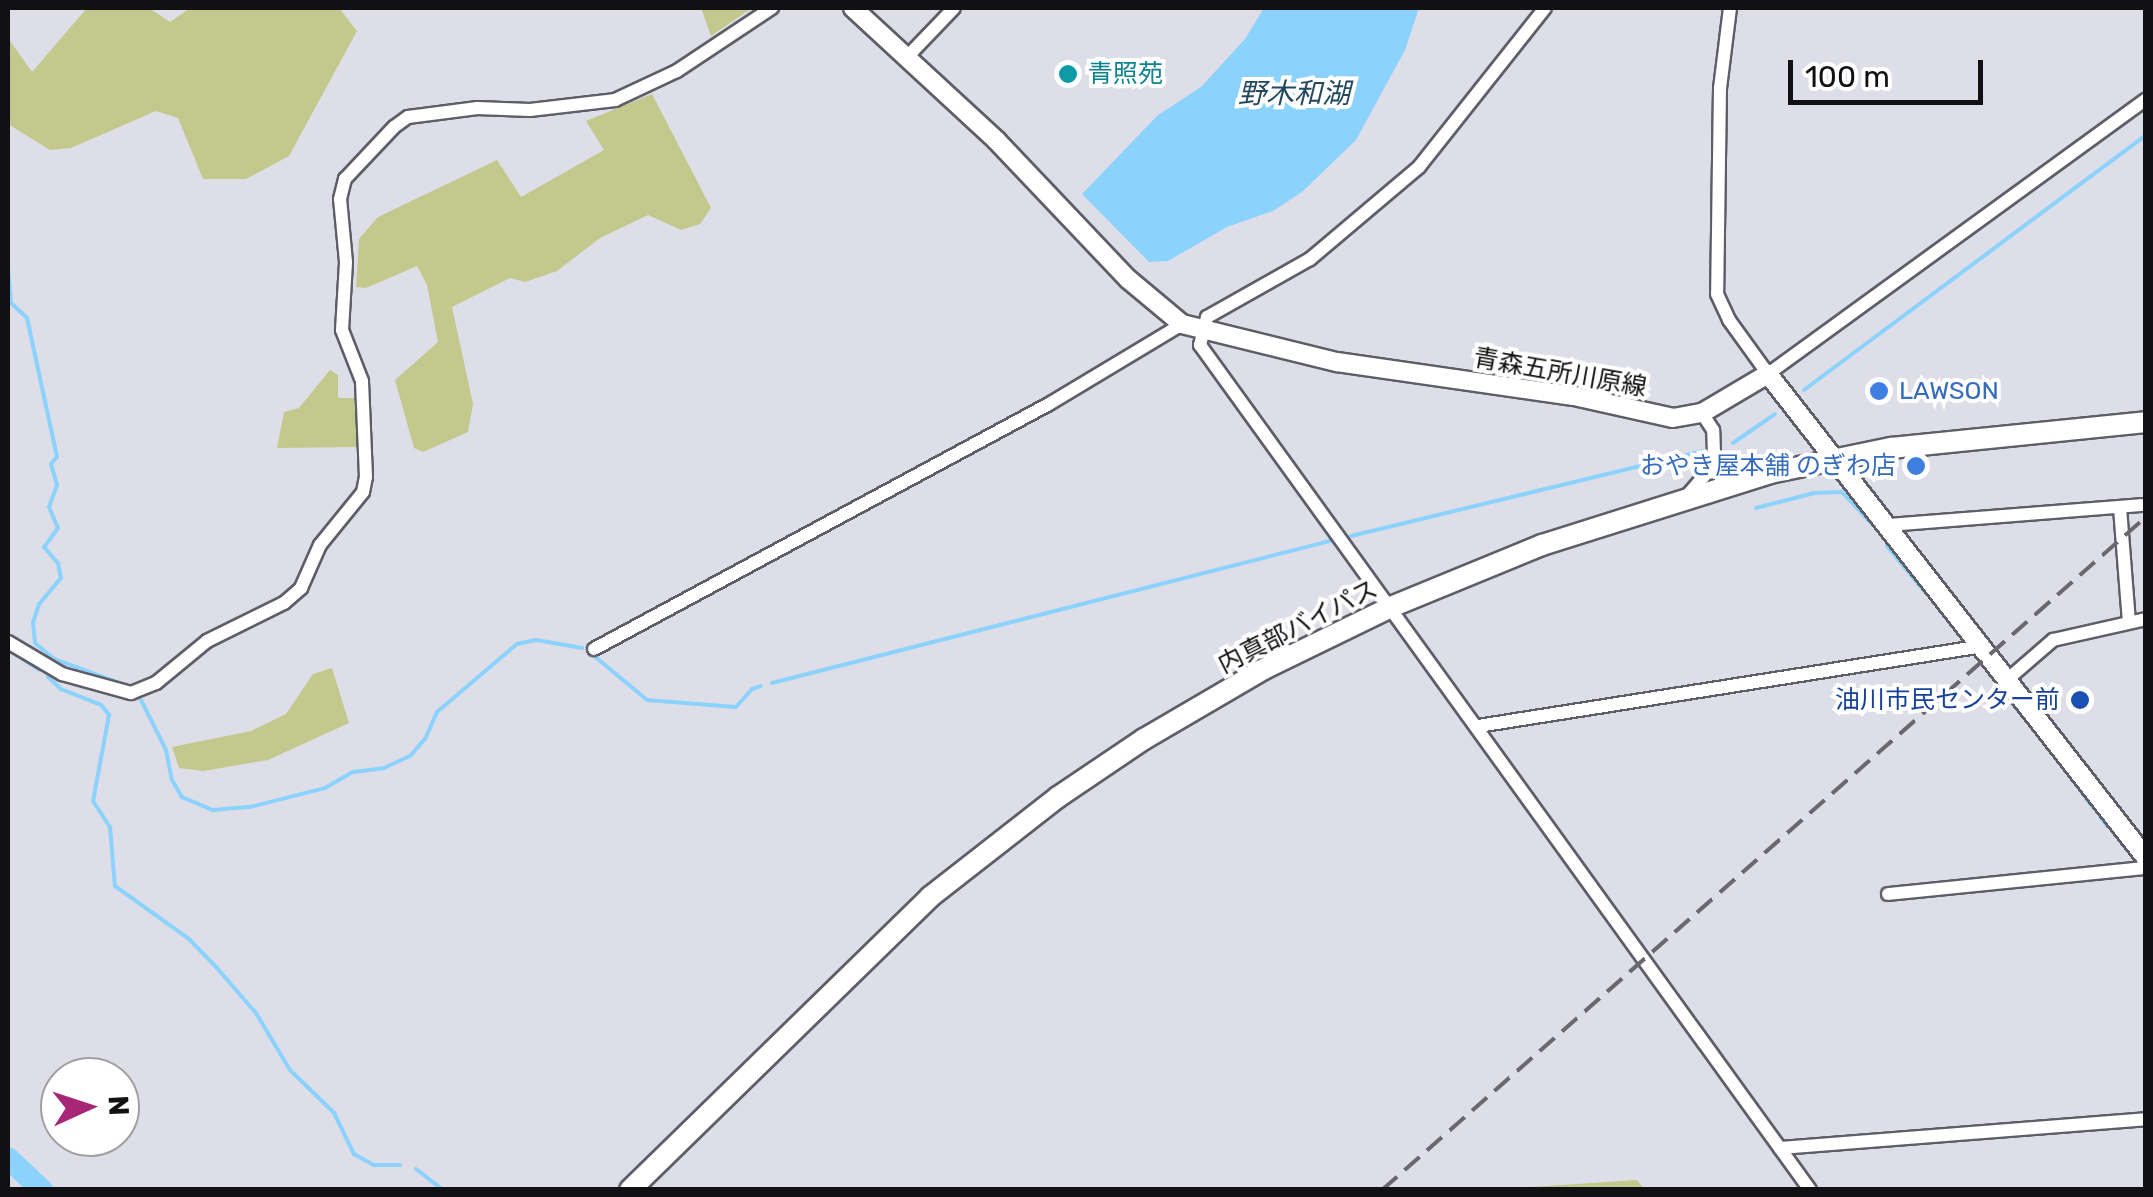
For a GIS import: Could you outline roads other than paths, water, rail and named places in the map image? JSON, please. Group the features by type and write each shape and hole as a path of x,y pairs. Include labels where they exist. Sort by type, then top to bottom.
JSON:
{"highway":[{"name":"内真部バイパス","path":"630,1190 863,958 1018,827 1178,719 1264,669 1391,607 1542,546 1686,497 1835,458 2005,433 2146,422"}],"main road":[{"name":"青森五所川原線","path":"853,8 908,56 1128,279 1182,324 1202,332 1337,362 1574,396 1656,415 1702,413 1768,374"},
{"path":"1768,374 2146,858"}],"street":[{"path":"8,642 62,674 131,693 156,684 207,641 284,602 301,588 320,545 362,492 366,477 362,382 342,330 346,262 340,199 345,179 394,127 408,117 477,108 530,110 614,100 677,71 772,8"},
{"path":"908,56 954,8"},
{"path":"1545,8 1419,167 1310,259 1207,318 1200,345 1246,412 1302,481 1810,1190"},
{"path":"1730,8 1720,88 1717,294 1729,320 1768,374 2146,100"},
{"path":"594,649 1049,404 1182,324"},
{"path":"1686,497 1708,472 1714,453 1712,430 1702,413"},
{"path":"1888,525 2144,505"},
{"path":"2120,508 2129,622"},
{"path":"2008,679 2053,640 2146,620"},
{"path":"1478,726 1982,646"},
{"path":"1888,894 2146,868"},
{"path":"1780,1148 2146,1118"}],"water":[{"name":"野木和湖","path":"1264,8 1419,8 1405,50 1356,140 1302,192 1273,211 1227,227 1168,261 1149,262 1082,194 1158,115 1201,87 1245,39"}],"waterway":[{"path":"1804,390 2146,135"},
{"path":"8,268 11,303 27,318 57,457 51,464 57,485 49,507 58,528 44,547 58,563 61,578 39,604 33,623 35,643 54,659 128,686"},
{"path":"1733,443 1775,414"},
{"path":"1351,536 1702,451"},
{"path":"1756,508 1814,493 1842,492 1872,524"},
{"path":"772,683 1334,540"},
{"path":"1887,546 1924,591"},
{"path":"1939,609 1965,641"},
{"path":"140,698 166,750 172,780 182,797 213,810 250,807 325,788 353,772 384,768 410,756 425,739 437,712 517,644 536,640 582,648"},
{"path":"8,649 39,670"},
{"path":"593,655 647,700 736,707 752,689 761,686"},
{"path":"48,677 61,689 101,705 109,715 93,801 110,827 115,886 188,938 217,968 256,1013 290,1070 334,1113 354,1154 374,1165 400,1165"},
{"path":"1993,677 1999,685"},
{"path":"2011,702 2025,719"},
{"path":"2047,746 2067,772"},
{"path":"2075,783 2092,806"},
{"path":"2100,816 2107,826"},
{"path":"8,1158 42,1190"},
{"path":"416,1169 443,1190"}],"railway":[{"path":"1382,1190 2146,517"}],"place":[{"name":"青照苑","path":"1068,74"},
{"name":"LAWSON","path":"1879,391"},
{"name":"おやき屋本舗 のぎわ店","path":"1916,466"},
{"name":"油川市民センター前","path":"2080,700"}]}
